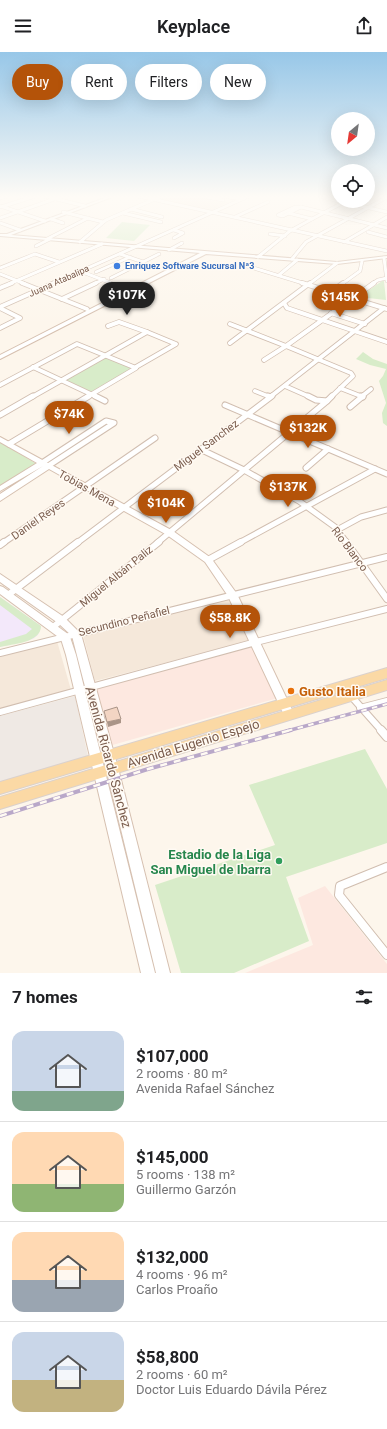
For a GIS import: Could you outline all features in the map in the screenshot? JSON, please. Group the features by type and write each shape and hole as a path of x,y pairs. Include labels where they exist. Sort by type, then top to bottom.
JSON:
{"main road":[{"name":"Avenida Eugenio Espejo","path":"0,803 112,768 387,673"},
{"name":"Avenida Eugenio Espejo","path":"0,788 96,758 286,708 351,696 387,685"}],"street":[{"path":"36,246 48,239 337,263 386,257"},
{"path":"80,242 83,239"},
{"name":"Juana Atabalipa","path":"0,308 154,239"},
{"path":"258,257 281,239"},
{"path":"279,275 294,259 306,242 312,239"},
{"path":"330,239 386,257"},
{"path":"343,242 349,239"},
{"path":"169,250 182,243"},
{"path":"0,288 102,244"},
{"path":"0,353 203,252"},
{"path":"0,357 203,252"},
{"path":"0,268 34,254 59,262"},
{"path":"120,254 143,262"},
{"path":"111,278 159,254"},
{"path":"96,272 130,257"},
{"path":"264,360 378,280 387,279 386,257"},
{"path":"331,292 360,271 362,261"},
{"path":"230,343 337,263"},
{"path":"247,266 386,309"},
{"path":"85,273 111,282"},
{"path":"0,274 87,309"},
{"path":"62,299 104,280"},
{"path":"284,304 288,308 387,342"},
{"path":"0,308 19,317 19,320 0,328"},
{"name":"Miguel Sanchez","path":"8,591 123,509 386,309"},
{"path":"331,313 365,324"},
{"path":"9,444 134,366 176,345 170,341 119,322 108,326"},
{"path":"230,324 248,330 317,360"},
{"path":"0,415 147,332"},
{"path":"0,385 77,344 134,366"},
{"name":"Miguel Albán Paliz","path":"57,624 170,533 327,401 353,376 348,372 317,360"},
{"path":"33,368 91,394 105,402"},
{"path":"285,386 316,400 327,401"},
{"path":"340,388 363,397"},
{"path":"350,407 371,389"},
{"path":"255,391 270,397"},
{"path":"225,405 387,474"},
{"path":"0,490 45,464 114,423 106,421 45,464 0,498"},
{"name":"Daniel Reyes","path":"0,546 154,438"},
{"name":"Tobias Mena","path":"0,439 123,509 170,533 208,560 232,594 286,708"},
{"name":"Río Blanco","path":"200,449 244,470 308,507 338,530 387,599"},
{"path":"306,468 328,449"},
{"path":"208,560 376,469"},
{"path":"284,493 307,478"},
{"path":"338,530 361,517 387,510"},
{"name":"Secundino Peñafiel","path":"0,653 232,594 387,557"},
{"path":"0,577 8,591 71,635"},
{"path":"0,712 256,642 387,609"},
{"name":"Avenida Ricardo Sánchez","path":"71,635 91,687 163,973"},
{"name":"Avenida Ricardo Sánchez","path":"71,635 79,690 148,973"},
{"path":"351,696 387,737"},
{"path":"360,708 387,701"},
{"path":"387,867 340,886 338,891 339,895 387,955"}],"shaded area":[{"path":"0,597 41,626 38,635 33,639 0,647"},
{"path":"229,599 249,641 95,681 83,635"},
{"path":"57,641 71,690 0,710 0,657"},
{"path":"253,647 278,698 109,746 95,689"},
{"path":"75,696 88,756 0,782 0,716"},
{"path":"325,886 387,964 387,973 245,973 313,945 298,898"}],"green space":[{"path":"115,239 136,239 134,241"},
{"path":"384,281 386,300 359,297"},
{"path":"363,352 373,359 387,364 387,426 383,423 382,413 386,403 379,381 386,369 370,365 356,359"},
{"path":"107,357 132,368 91,392 66,380"},
{"path":"0,442 37,464 0,487"},
{"path":"0,597 41,626 40,632 25,642 0,647 0,642 26,634 32,629 0,605"},
{"name":"Estadio de la Liga San Miguel de Ibarra","path":"365,749 387,789 387,843 286,877 309,941 234,973 181,973 155,885 275,845 249,785"}],"building":[{"path":"117,707 121,719 107,722 104,711"}],"railway":[{"path":"287,731 387,704"},
{"path":"0,816 148,769 291,730"}],"place":[{"name":"Enriquez Software Sucursal Nª3","path":"117,266"},
{"name":"Gusto Italia","path":"291,691"},
{"name":"Estadio de la Liga San Miguel de Ibarra","path":"279,861"}]}
